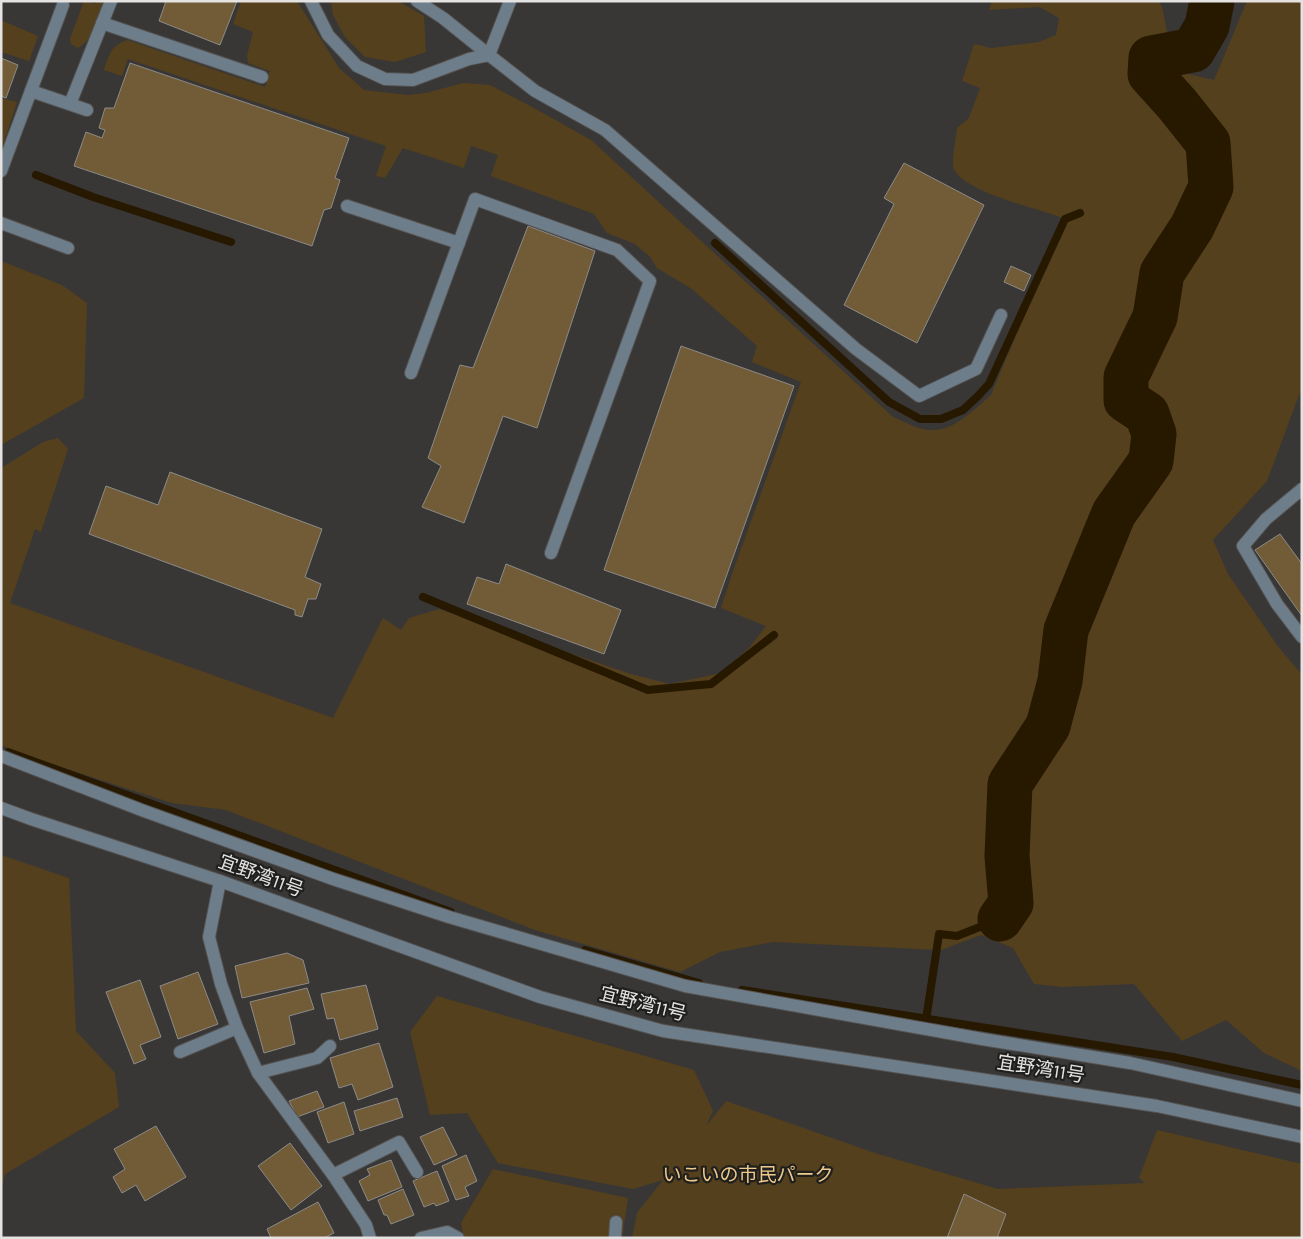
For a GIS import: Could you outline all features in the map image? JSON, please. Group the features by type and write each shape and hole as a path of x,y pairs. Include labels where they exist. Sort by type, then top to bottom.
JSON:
{"street":[{"path":"70,104 111,1"},
{"path":"311,1 328,35 358,66 385,79 413,80 489,54"},
{"path":"417,1 443,18 535,91 605,130 856,349 919,396 976,369 1001,315"},
{"path":"489,54 510,1"},
{"path":"1,171 63,5"},
{"path":"102,23 262,77"},
{"path":"31,91 87,110"},
{"path":"410,373 475,199 617,250 650,281 551,553"},
{"path":"347,206 459,243"},
{"path":"1,223 68,248"},
{"path":"1302,489 1266,519 1243,546 1277,604 1302,637"},
{"path":"1,756 333,879 449,917 685,986 982,1039 1130,1063 1302,1101"},
{"name":"宜野湾11号","path":"1,808 220,881 540,997 662,1031 1157,1106 1302,1137"},
{"path":"220,881 209,937 221,984 237,1028 258,1073 333,1175 366,1225 370,1238"},
{"path":"180,1052 237,1028"},
{"path":"258,1073 317,1058 330,1046"},
{"path":"333,1175 399,1142 417,1172"},
{"path":"615,1238 616,1222"},
{"path":"421,1238 447,1232 458,1238"}],"green space":[{"path":"84,1 95,4 97,1 103,1 92,34 78,48 71,44 70,39"},
{"path":"241,1 297,1 339,68 364,90 408,95 426,93 463,83 490,85 591,140 893,417 926,430 939,430 971,413 991,395 1065,219 985,192 970,184 959,175 953,166 957,128 969,118 980,88 962,81 974,44 991,48 1039,42 1056,35 1059,18 1040,7 989,10 992,1 1159,1 1162,7 1175,71 1214,80 1247,1 1302,1 1302,387 1267,481 1213,540 1228,574 1277,645 1302,675 1302,1071 1264,1053 1226,1020 1182,1041 1134,984 1063,987 1034,984 1013,948 981,935 941,950 773,942 720,952 680,972 535,930 226,810 172,803 30,757 1,745 1,470 43,442 58,438 68,449 41,532 35,529 10,603 333,718 383,618 401,630 409,618 439,609 631,674 670,684 721,673 750,647 766,626 721,608 801,382 752,362 757,346 692,289 657,268 650,257 635,244 607,233 594,214 491,176 498,155 471,146 464,168 403,148 385,178 376,176 386,146 128,59 122,76 104,70 111,51 117,45 127,40 265,87 270,71 248,63 247,56 253,32 233,24"},
{"path":"331,1 398,1 424,16 426,52 395,62 365,57 345,37 333,15"},
{"path":"1,20 38,36 29,61 1,52"},
{"path":"1,98 17,102 1,151"},
{"path":"1,261 62,285 87,303 84,398 1,445"},
{"path":"1,855 69,878 76,1031 115,1073 119,1107 5,1174 1,1192"},
{"name":"いこいの市民パーク","path":"437,996 694,1070 713,1111 706,1126 726,1101 875,1153 998,1189 1145,1183 1139,1178 1157,1130 1302,1164 1302,1238 632,1238 637,1213 663,1180 633,1189 498,1163 467,1113 430,1115 410,1032"},
{"path":"493,1169 628,1198 622,1238 464,1238 461,1223"}],"building":[{"path":"166,1 237,1 220,45 159,21"},
{"path":"1,58 18,65 6,98 1,96"},
{"path":"130,63 349,138 335,178 340,180 331,208 324,210 312,246 74,166 86,132 102,138 105,130 99,128 105,108 114,108"},
{"path":"904,163 984,205 917,343 844,305 894,204 884,198"},
{"path":"528,226 595,251 537,428 503,416 464,523 422,507 441,466 428,458 460,365 473,368"},
{"path":"1011,266 1031,275 1024,291 1004,282"},
{"path":"681,346 794,386 715,608 604,570"},
{"path":"170,472 322,529 305,577 321,584 316,599 308,599 302,617 295,615 295,610 89,534 106,486 158,505"},
{"path":"1280,534 1302,564 1302,616 1255,550"},
{"path":"506,564 621,610 604,654 467,604 477,577 499,584"},
{"path":"287,953 303,960 309,983 242,998 235,966"},
{"path":"198,972 218,1024 178,1039 160,986"},
{"path":"140,980 161,1037 140,1045 146,1059 134,1064 106,992"},
{"path":"366,985 378,1029 340,1040 334,1018 327,1019 321,994"},
{"path":"307,988 314,1009 289,1016 295,1044 264,1053 250,1002"},
{"path":"379,1043 393,1087 358,1100 352,1084 339,1088 330,1058"},
{"path":"317,1091 324,1107 297,1117 289,1101"},
{"path":"397,1098 403,1117 360,1131 354,1111"},
{"path":"344,1102 354,1134 328,1143 317,1112"},
{"path":"156,1126 186,1177 145,1201 136,1185 122,1193 113,1177 125,1169 114,1149"},
{"path":"443,1127 457,1155 434,1165 420,1137"},
{"path":"290,1143 322,1186 291,1210 258,1166"},
{"path":"466,1155 477,1181 465,1187 469,1196 456,1200 442,1166"},
{"path":"391,1160 402,1187 368,1201 359,1181 370,1175 367,1169"},
{"path":"437,1171 449,1201 436,1206 434,1203 424,1207 413,1181"},
{"path":"403,1189 414,1215 391,1224 387,1215 384,1215 378,1200"},
{"path":"964,1194 1006,1214 997,1238 947,1238"},
{"path":"318,1202 334,1233 324,1238 271,1238 267,1229"}],"waterway":[{"path":"1000,919 1011,903 1007,856 1010,784 1048,726 1060,681 1066,630 1114,513 1151,461 1154,434 1147,414 1126,400 1126,377 1155,317 1162,273 1192,227 1211,187 1208,143 1150,74 1151,58 1193,50 1207,26 1212,1"},
{"path":"36,175 93,197 231,242"},
{"path":"715,243 889,402 920,419 941,419 963,410 989,384 1065,219 1080,213"},
{"path":"423,597 648,690 711,684 774,635"},
{"path":"8,752 451,912"},
{"path":"926,1020 939,934 957,936 1000,919"},
{"path":"585,950 699,983"},
{"path":"742,990 1173,1057 1302,1085"}]}
